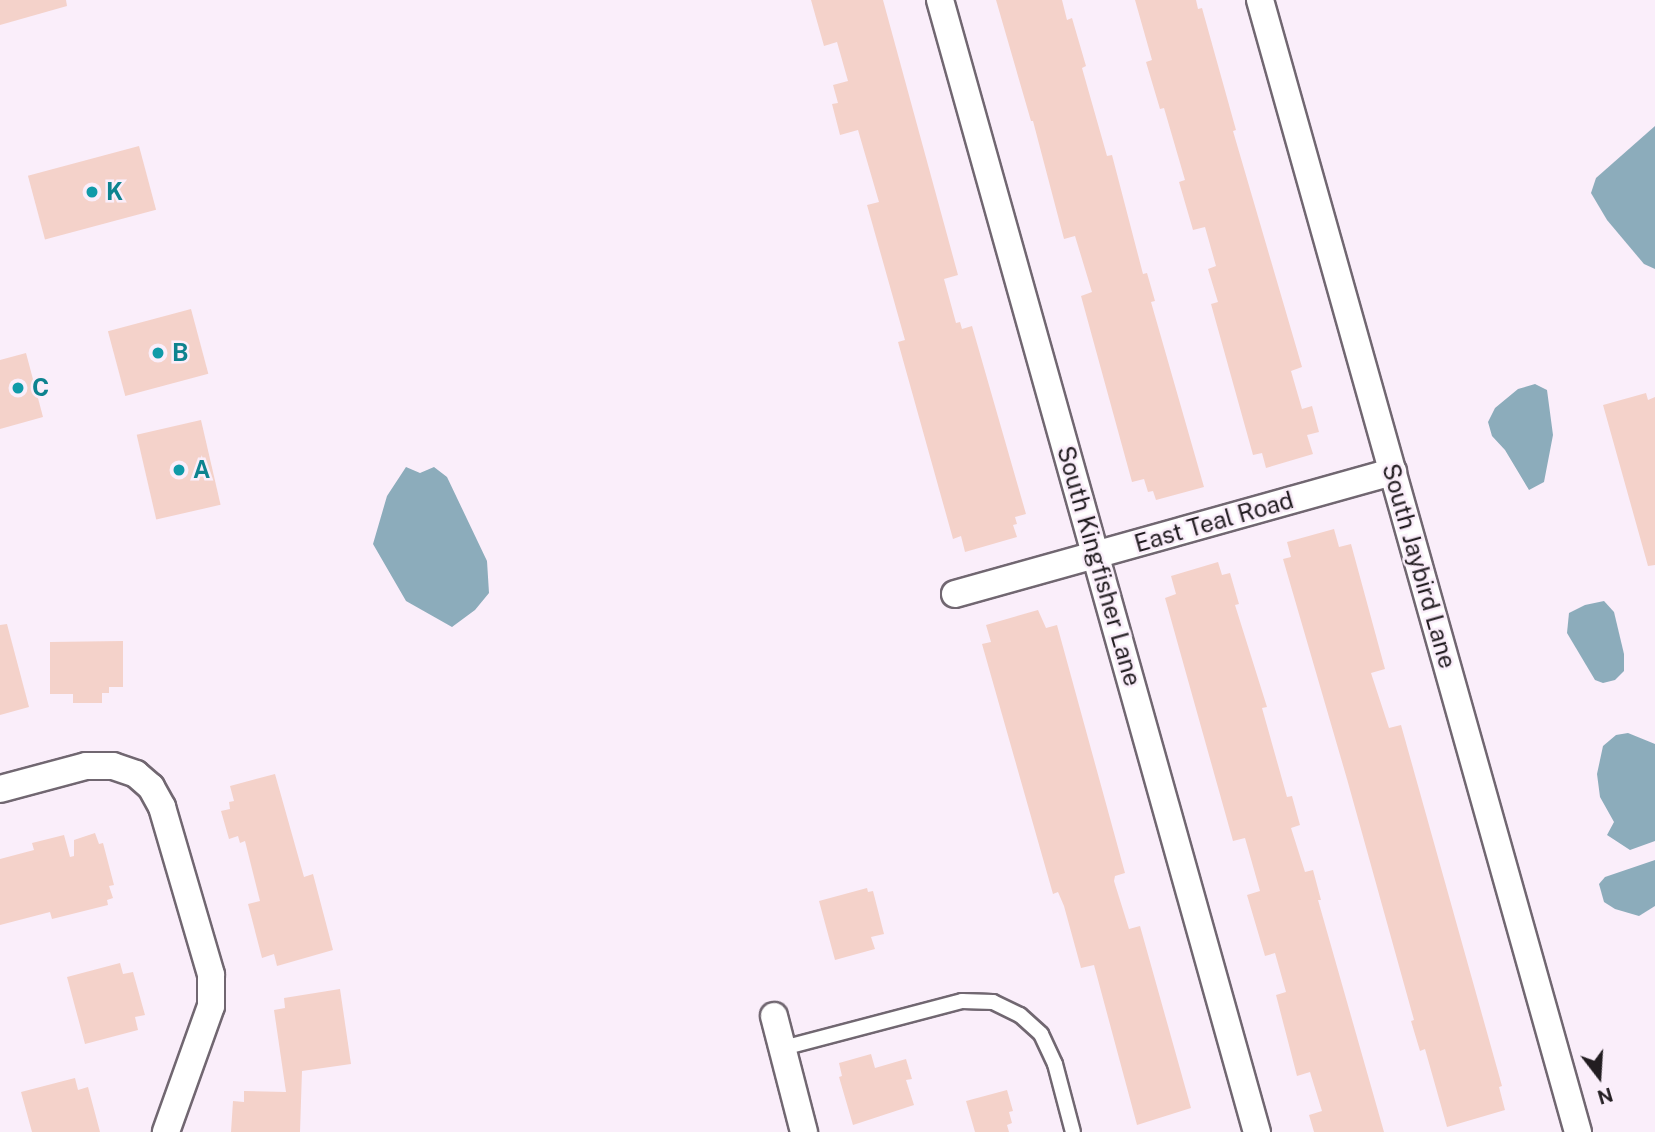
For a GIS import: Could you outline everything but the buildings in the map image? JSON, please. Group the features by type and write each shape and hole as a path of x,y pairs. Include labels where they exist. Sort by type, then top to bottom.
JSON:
{"street":[{"name":"South Kingfisher Lane","path":"940,0 1257,1132"},
{"name":"South Jaybird Lane","path":"1260,0 1578,1132"},
{"name":"East Teal Road","path":"955,594 1393,472"},
{"path":"0,789 86,766 113,765 136,774 151,787 162,807 211,975 211,1006 166,1132"},
{"path":"774,1016 804,1132"}],"lane":[{"path":"783,1048 962,1001 993,1002 1020,1015 1041,1034 1055,1064 1073,1132"}],"water":[{"path":"1655,126 1655,269 1644,264 1607,220 1591,193 1596,178"},
{"path":"1535,384 1547,390 1553,435 1544,482 1529,490 1505,450 1492,436 1488,422 1495,408 1518,389"},
{"path":"406,467 420,473 434,467 447,477 487,561 489,593 475,610 452,627 406,601 373,544 387,496"},
{"path":"1604,601 1614,612 1624,654 1624,671 1615,680 1603,683 1595,680 1567,633 1569,613 1585,605"},
{"path":"1628,733 1655,744 1655,841 1630,850 1607,835 1614,822 1600,797 1597,774 1603,746 1616,735"},
{"path":"1655,860 1655,906 1639,916 1615,909 1604,902 1599,884 1605,877"}],"place":[{"name":"K","path":"92,192"},
{"name":"B","path":"158,353"},
{"name":"C","path":"18,388"},
{"name":"A","path":"179,470"}]}
